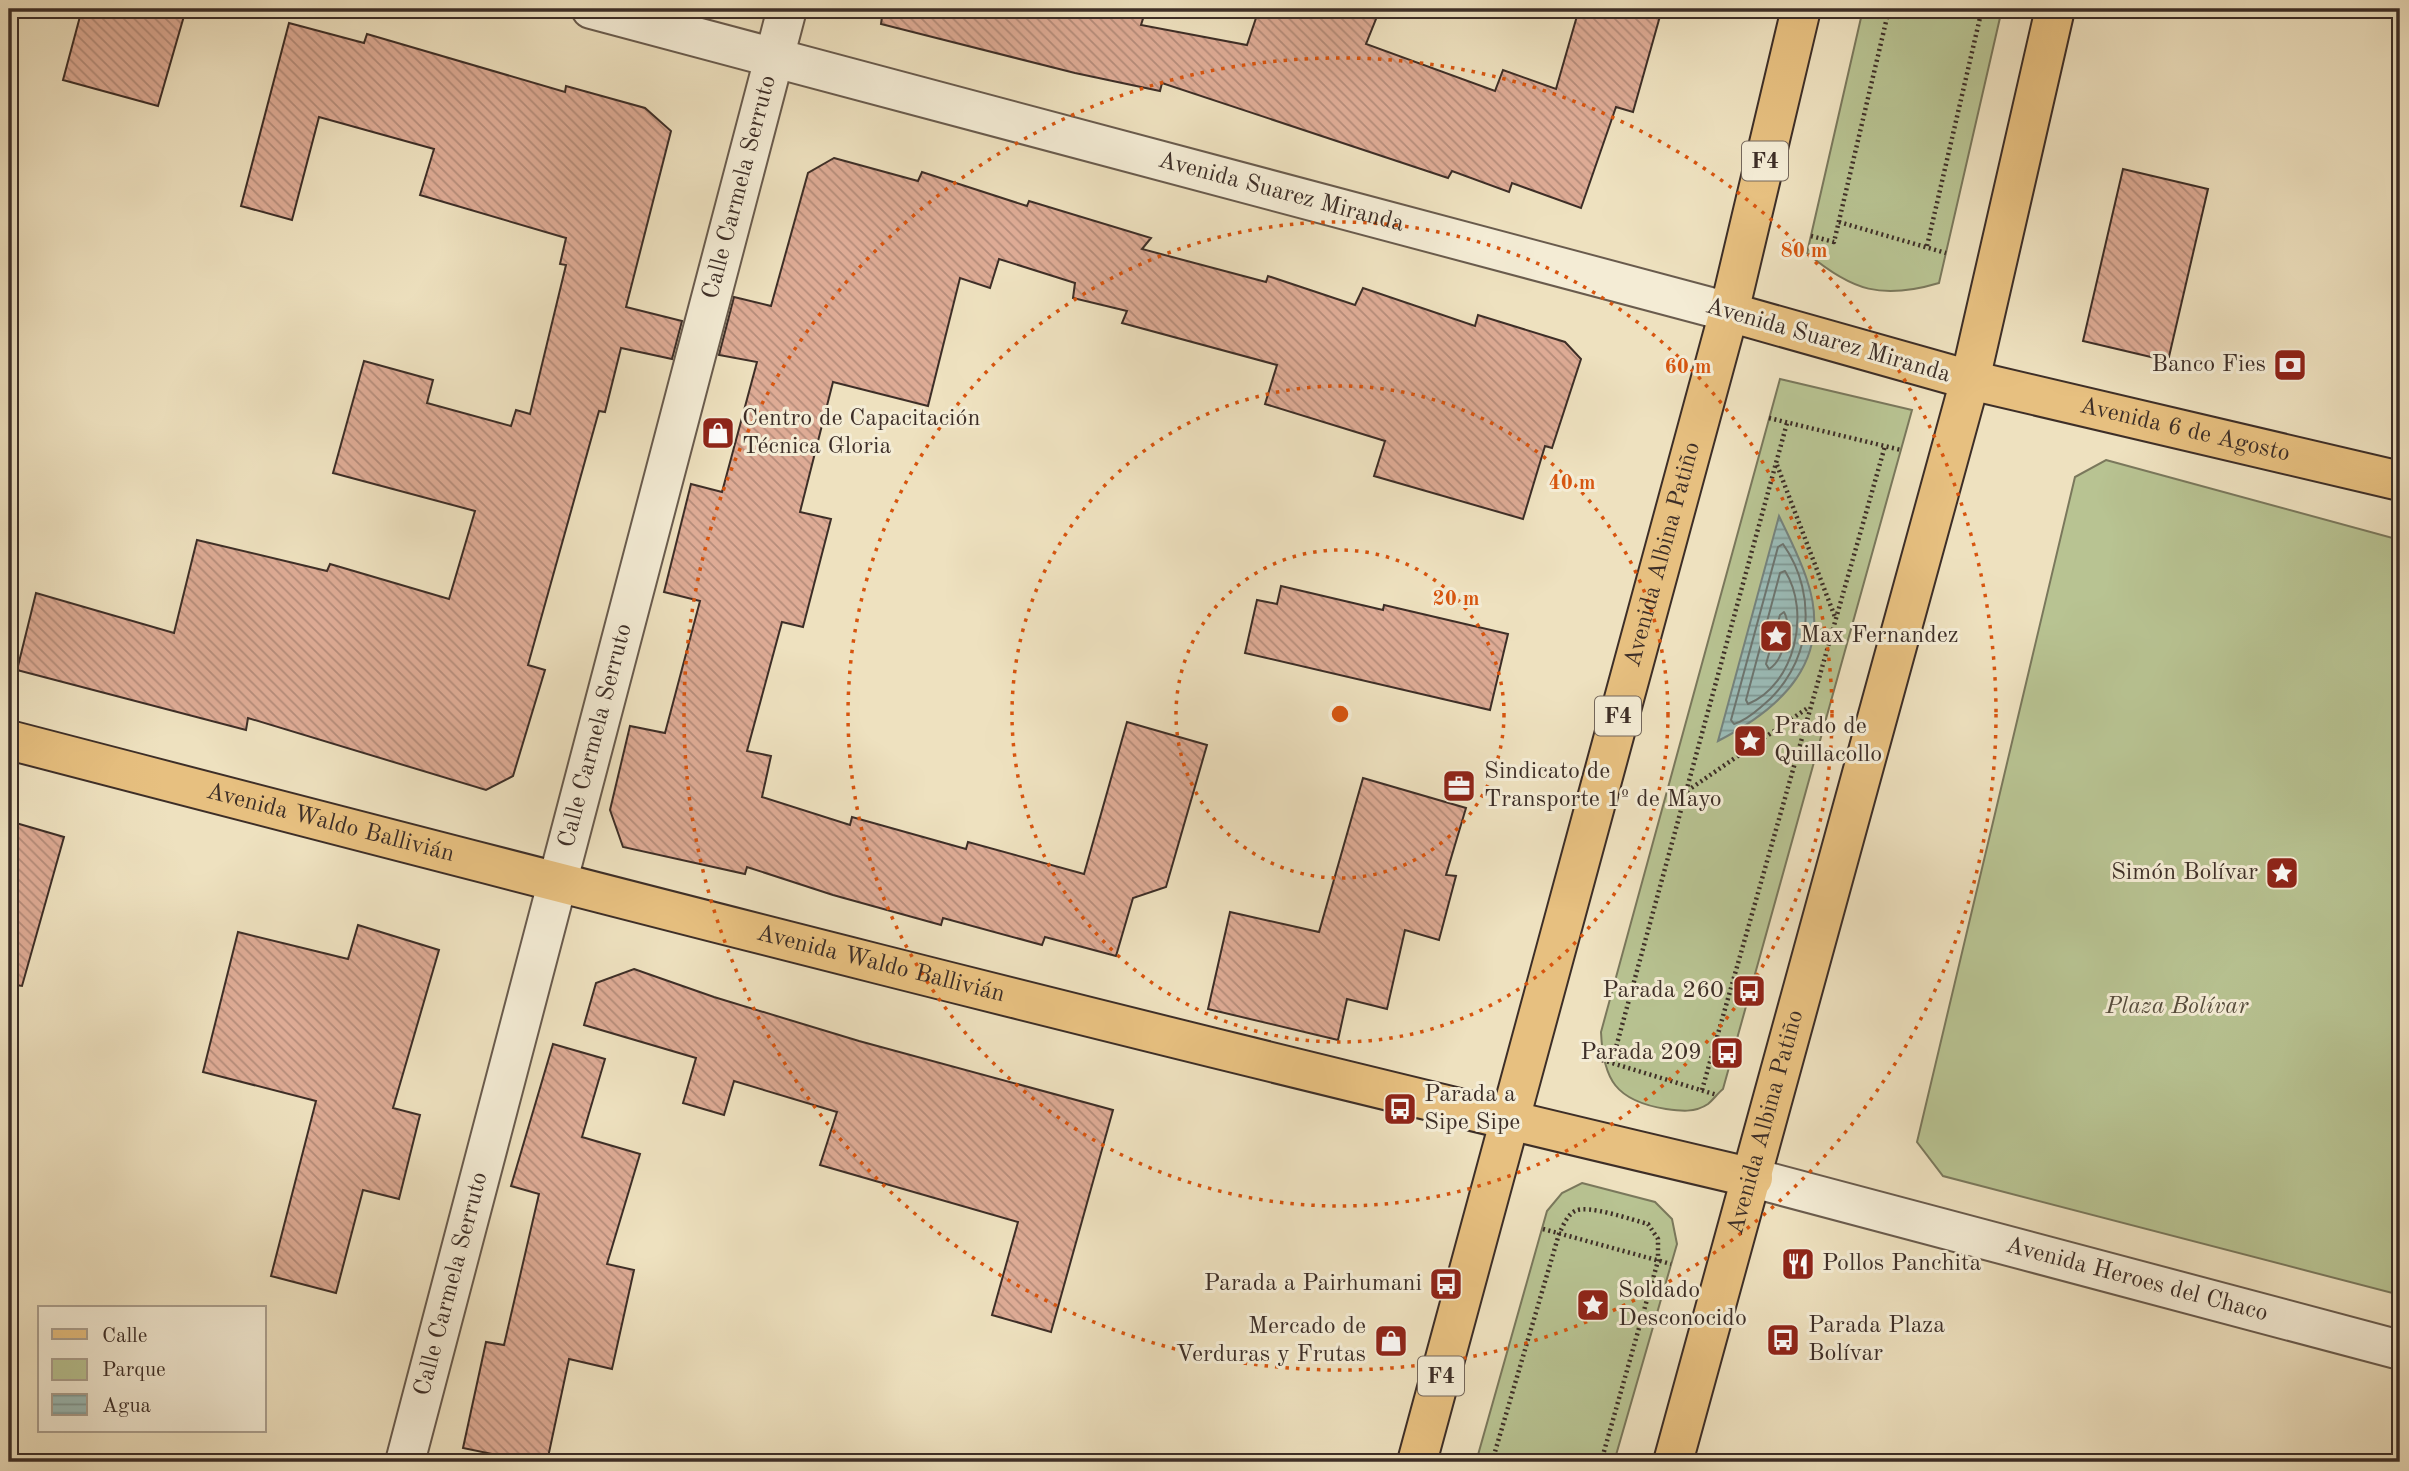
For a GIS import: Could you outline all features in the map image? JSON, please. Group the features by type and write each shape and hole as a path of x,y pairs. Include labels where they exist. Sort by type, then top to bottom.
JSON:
{"main road":[{"name":"Avenida Albina Patiño","path":"1417,1462 1729,312 1801,9"},
{"name":"Avenida Albina Patiño","path":"1673,1462 1970,380 2055,9"},
{"name":"Avenida Suarez Miranda","path":"1729,312 1970,380"},
{"name":"Avenida 6 de Agosto","path":"1970,380 2400,481"},
{"name":"Avenida Waldo Ballivián","path":"9,740 558,883 1509,1121 1753,1178"}],"street":[{"name":"Avenida Suarez Miranda","path":"591,9 1729,312"},
{"name":"Calle Carmela Serruto","path":"405,1462 787,9"},
{"name":"Avenida Heroes del Chaco","path":"1753,1178 2400,1350"}],"path":[{"path":"1811,236 1835,242 1889,9"},
{"path":"1927,246 1982,9"},
{"path":"1839,222 1946,253"},
{"path":"1769,418 1901,450"},
{"path":"1612,1062 1787,423"},
{"path":"1702,1090 1885,446"},
{"path":"1776,464 1836,618"},
{"path":"1686,792 1811,706"},
{"path":"1602,1060 1717,1095"},
{"path":"1492,1462 1559,1234 1568,1217 1577,1209 1648,1224 1658,1240 1658,1261 1601,1462"},
{"path":"1543,1229 1671,1264"}],"green space":[{"path":"1863,9 2002,9 1939,283 1919,288 1901,291 1868,289 1839,276 1807,253"},
{"name":"Prado de Quillacollo","path":"1780,379 1912,410 1723,1089 1708,1104 1698,1109 1666,1109 1635,1100 1616,1086 1605,1063 1601,1032"},
{"name":"Plaza Bolívar","path":"2106,460 2400,540 2400,1295 1943,1176 1917,1142 2075,477"},
{"path":"1582,1183 1655,1202 1672,1219 1677,1244 1614,1462 1476,1462 1547,1211 1562,1193"}],"water":[{"path":"1779,516 1804,572 1814,609 1813,634 1808,657 1797,678 1781,697 1763,713 1718,741"}],"building":[{"path":"82,9 186,9 158,106 63,80"},
{"path":"883,9 1146,9 1141,25 1247,45 1259,9 1380,9 1366,44 1495,91 1503,70 1556,89 1579,9 1662,9 1633,112 1616,107 1581,208 1512,183 1509,192 1452,171 1448,178 1162,83 1160,91 1075,73 881,24"},
{"path":"289,23 364,43 367,34 565,92 566,86 645,108 671,131 626,307 682,321 672,359 621,348 605,412 599,411 528,665 545,670 513,776 486,790 248,718 246,730 17,670 36,593 174,633 197,540 327,571 330,564 449,599 475,511 333,473 364,361 433,380 427,403 511,426 516,410 530,414 566,265 560,264 566,238 420,195 434,149 319,117 292,220 241,206"},
{"path":"834,158 918,181 922,172 1027,206 1029,201 1151,238 1142,249 1266,282 1268,276 1355,305 1363,288 1475,326 1478,315 1565,342 1581,359 1552,448 1545,446 1523,519 1374,476 1385,441 1265,404 1277,365 1122,323 1127,311 1073,298 1075,283 999,259 990,288 960,278 928,406 833,382 800,512 831,519 803,627 782,622 747,751 771,756 762,797 850,825 852,817 966,849 968,842 1084,874 1127,722 1207,745 1166,887 1133,898 1116,956 1045,937 1042,945 943,918 941,925 833,895 747,867 745,874 623,847 610,810 630,726 665,733 700,601 664,592 691,484 722,492 757,362 719,355 734,297 771,306 808,173"},
{"path":"2123,169 2208,189 2168,361 2083,341"},
{"path":"1281,586 1383,610 1384,605 1508,634 1490,710 1245,653 1257,600 1277,604"},
{"path":"1363,778 1466,808 1446,875 1456,876 1439,940 1405,930 1387,1009 1347,999 1338,1040 1208,1009 1230,912 1319,932"},
{"path":"9,821 64,837 22,986 9,984"},
{"path":"358,925 439,950 393,1108 420,1115 399,1199 363,1190 336,1293 271,1276 316,1101 203,1072 238,932 348,959"},
{"path":"634,969 714,997 859,1041 1113,1110 1051,1332 992,1315 1018,1222 820,1165 837,1112 734,1081 724,1115 683,1103 696,1058 584,1025 596,983"},
{"path":"553,1044 605,1059 582,1137 640,1154 607,1264 634,1270 612,1369 569,1359 547,1462 502,1462 502,1456 463,1448 486,1342 504,1345 539,1194 511,1186"}],"place":[{"name":"Banco Fies","path":"2290,365"},
{"name":"Centro de Capacitación Técnica Gloria","path":"718,433"},
{"name":"Max Fernandez","path":"1776,636"},
{"name":"Prado de Quillacollo","path":"1750,741"},
{"name":"Sindicato de Transporte 1º de Mayo","path":"1459,786"},
{"name":"Simón Bolívar","path":"2282,873"},
{"name":"Parada 260","path":"1749,991"},
{"name":"Parada 209","path":"1727,1053"},
{"name":"Parada a Sipe Sipe","path":"1400,1109"},
{"name":"Pollos Panchita","path":"1798,1264"},
{"name":"Parada a Pairhumani","path":"1446,1284"},
{"name":"Soldado Desconocido","path":"1593,1305"},
{"name":"Parada Plaza Bolívar","path":"1783,1340"},
{"name":"Mercado de Verduras y Frutas","path":"1391,1341"}]}
